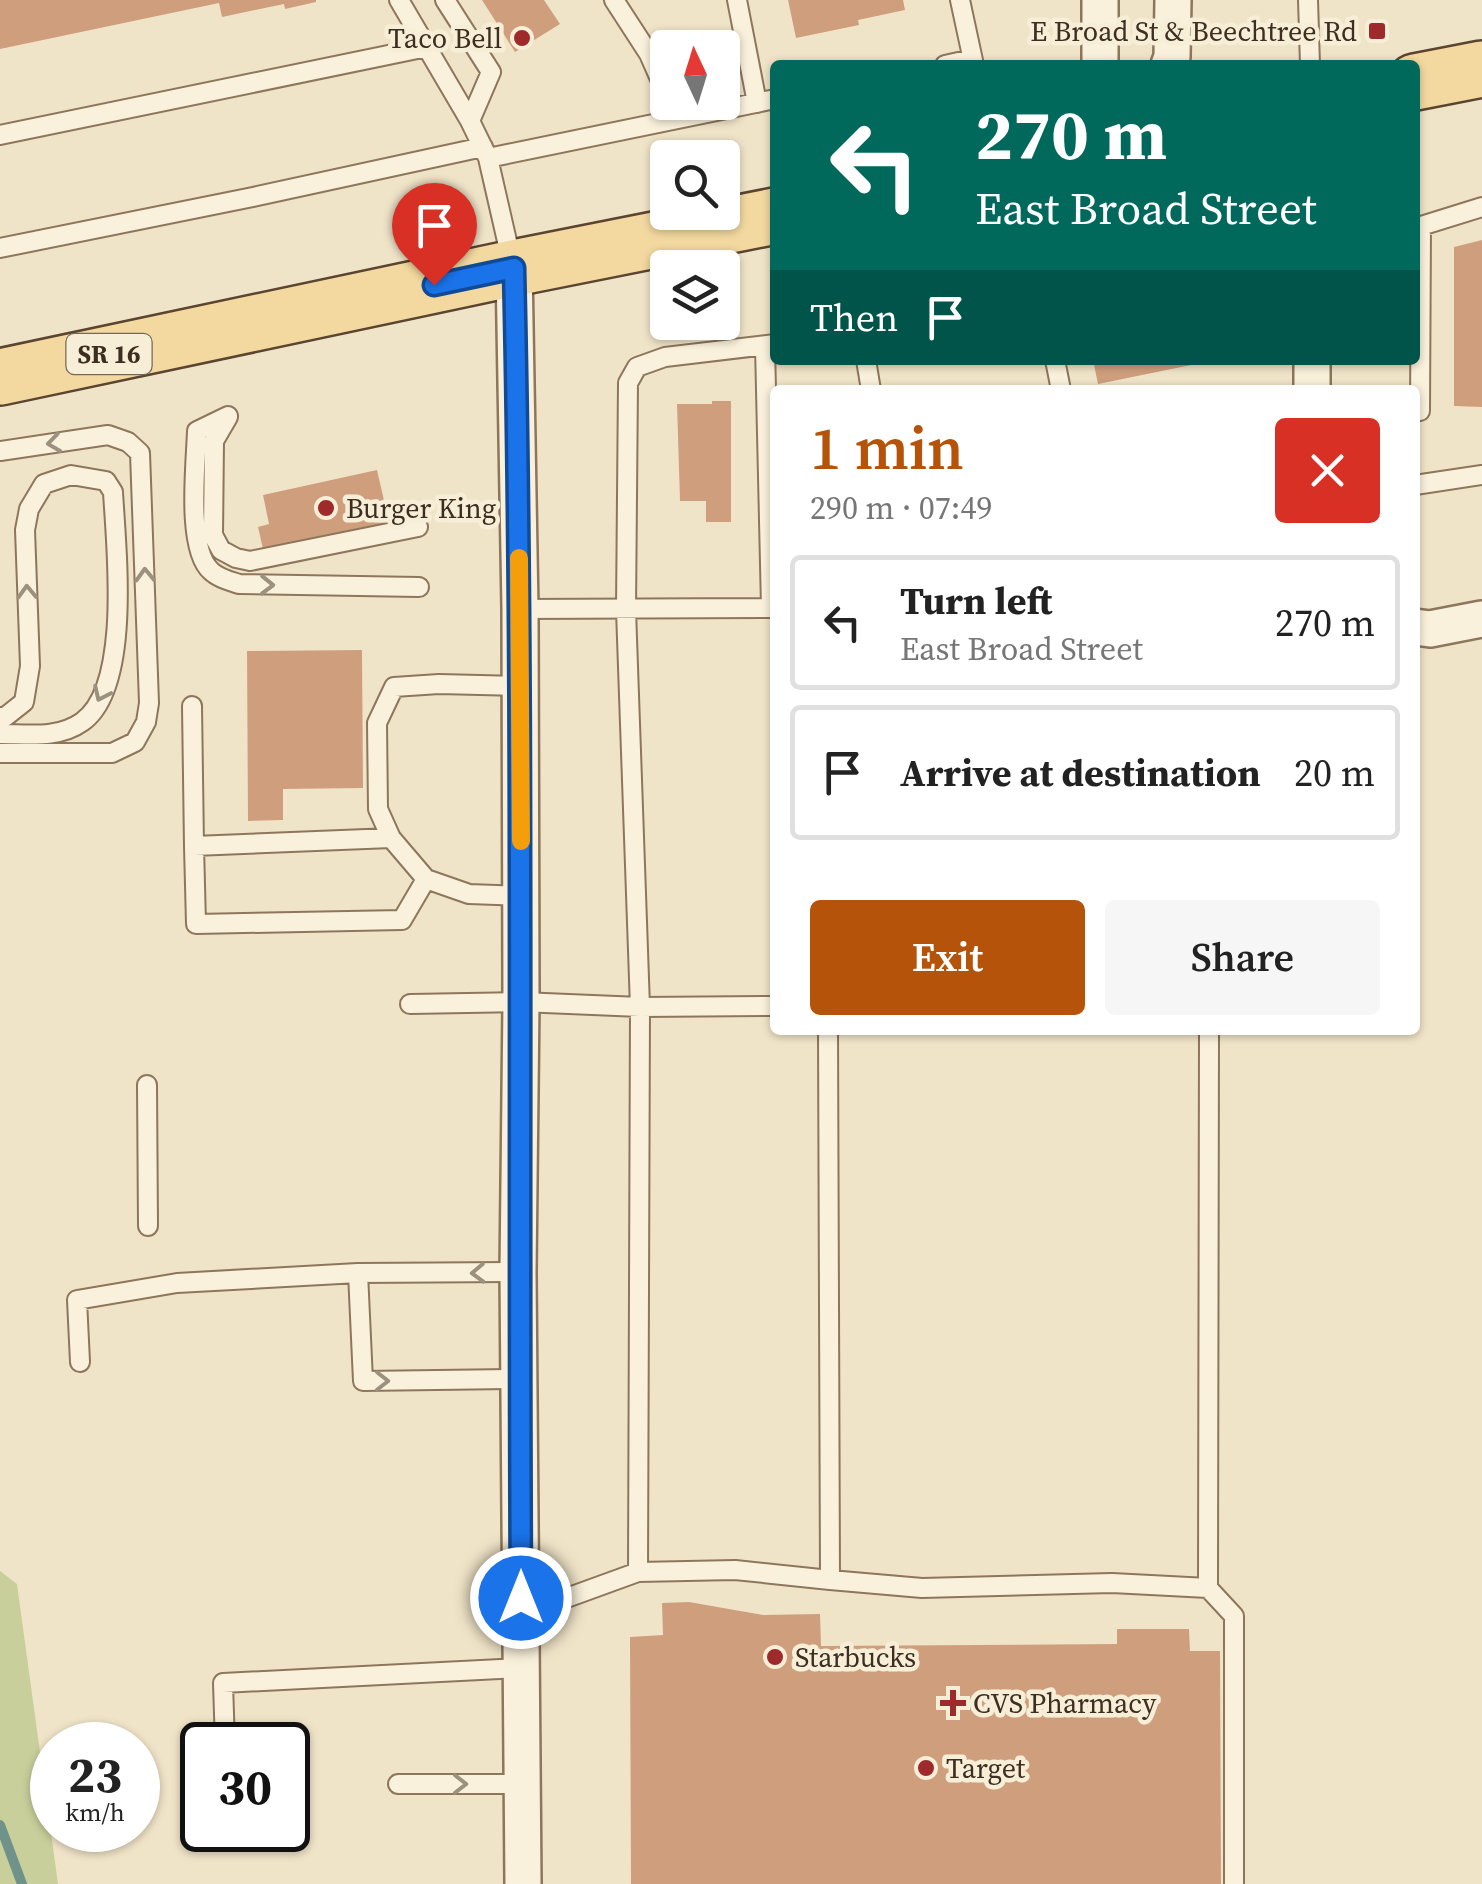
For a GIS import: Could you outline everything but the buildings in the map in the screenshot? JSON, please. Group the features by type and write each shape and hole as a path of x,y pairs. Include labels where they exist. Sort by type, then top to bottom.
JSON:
{"main road":[{"path":"1420,81 1482,69"},
{"name":"SR 16","path":"0,377 770,217"}],"street":[{"path":"1100,0 1100,60"},
{"path":"1171,60 1173,0"},
{"path":"514,268 520,609 518,1272 523,1884"},
{"path":"1420,627 1482,619"}],"lane":[{"path":"399,0 485,152 514,268"},
{"path":"446,0 492,72 470,122"},
{"path":"614,0 650,56"},
{"path":"737,0 766,101 740,102"},
{"path":"960,0 973,60"},
{"path":"1308,0 1310,60"},
{"path":"0,135 426,47"},
{"path":"0,248 485,152 650,111"},
{"path":"1420,411 1421,226 1482,207"},
{"path":"638,1572 640,1006 626,610 628,383 638,367 665,357 770,345"},
{"path":"418,527 250,561 236,558 222,550 213,535 214,441 228,416 197,432 194,515 200,553 213,574 240,584 419,586"},
{"path":"0,451 108,435 128,442 140,454 149,703 146,722 135,742 112,753 0,753"},
{"path":"0,716 24,702 30,666 25,530 29,509 44,484 71,475 106,481 114,492 118,594 108,684 98,706 83,722 57,734 0,734"},
{"path":"1420,484 1482,475"},
{"path":"520,609 770,608"},
{"path":"520,686 394,687 378,723 378,809 391,838 426,879 469,894 521,896"},
{"path":"192,706 196,924 402,920 426,879"},
{"path":"194,846 391,838"},
{"path":"410,1004 770,1006"},
{"path":"828,1035 830,1580"},
{"path":"1209,1035 1208,1588 1234,1616 1234,1884"},
{"path":"147,1085 148,1226"},
{"path":"80,1362 77,1300 177,1283 358,1273 518,1272"},
{"path":"358,1273 363,1381 519,1379"},
{"path":"521,1598 561,1600 638,1572 735,1570 922,1588 1112,1583 1208,1588"},
{"path":"225,1722 223,1683 520,1668"},
{"path":"398,1784 522,1784"}],"green space":[{"path":"0,1571 17,1584 36,1722 30,1722 30,1852 54,1852 58,1884 0,1884"}],"waterway":[{"path":"0,1825 22,1884"}],"slow traffic":[{"path":"519,558 521,841"}],"place":[{"name":"E Broad St & Beechtree Rd","path":"1377,31"},
{"name":"Taco Bell","path":"522,38"},
{"name":"Burger King","path":"326,508"},
{"name":"Starbucks","path":"775,1657"},
{"name":"CVS Pharmacy","path":"953,1703"},
{"name":"Target","path":"926,1768"}],"route":[{"path":"434,285 514,268 520,609 521,1598"}]}
